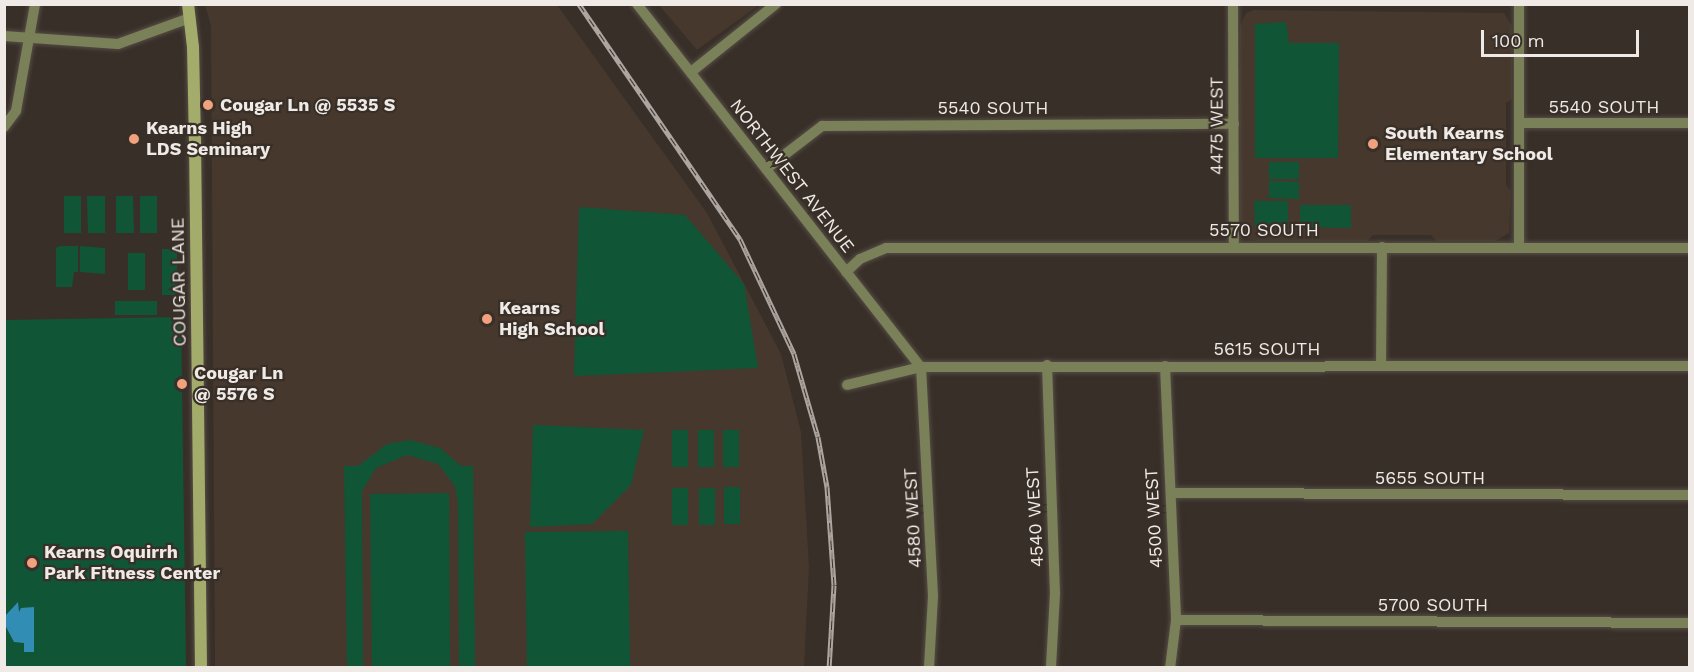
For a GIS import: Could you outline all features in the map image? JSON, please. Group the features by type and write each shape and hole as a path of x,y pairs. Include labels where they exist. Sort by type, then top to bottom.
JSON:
{"main road":[{"name":"COUGAR LANE","path":"188,4 195,140 201,668"}],"street":[{"path":"4,126 16,111 26,38 35,4"},
{"name":"NORTHWEST AVENUE","path":"637,4 921,367"},
{"path":"691,72 776,4"},
{"name":"4475 WEST","path":"1233,4 1234,247"},
{"path":"1519,4 1519,248"},
{"path":"4,36 118,44 190,18"},
{"name":"5540 SOUTH","path":"1519,123 1689,123"},
{"name":"5540 SOUTH","path":"766,169 822,126 1234,124"},
{"path":"1381,365 1382,247"},
{"name":"5570 SOUTH","path":"846,272 860,259 886,248 1689,248"},
{"name":"5615 SOUTH","path":"847,385 921,367 1047,364 1689,366"},
{"name":"4540 WEST","path":"1047,364 1055,593 1051,668"},
{"name":"4500 WEST","path":"1165,366 1176,620 1170,668"},
{"name":"4580 WEST","path":"921,367 933,596 929,668"},
{"name":"5655 SOUTH","path":"1171,493 1689,495"},
{"name":"5700 SOUTH","path":"1176,620 1689,623"}],"shaded area":[{"name":"Kearns High School","path":"205,5 557,5 707,213 781,354 801,432 809,567 804,667 215,667 211,26"},
{"path":"659,5 759,5 697,50"},
{"name":"South Kearns Elementary School","path":"1254,10 1504,13 1512,26 1512,99 1506,103 1506,185 1511,191 1509,233 1495,241 1437,241 1431,235 1373,235 1367,241 1256,241 1245,237 1240,226 1240,26 1246,13"}],"green space":[{"path":"1286,22 1289,43 1339,43 1338,158 1255,158 1255,24"},
{"path":"1269,162 1299,162 1299,179 1269,179"},
{"path":"1269,181 1299,182 1299,199 1269,198"},
{"path":"64,196 81,196 81,233 64,233"},
{"path":"87,196 105,196 105,233 88,233"},
{"path":"116,196 133,196 134,233 116,233"},
{"path":"140,196 157,196 157,233 140,233"},
{"path":"1254,201 1288,201 1288,227 1255,227"},
{"path":"1300,205 1351,205 1351,228 1300,227"},
{"path":"579,207 685,215 744,284 758,368 574,376"},
{"path":"78,246 78,272 74,272 72,287 56,287 56,248"},
{"path":"80,246 105,248 105,274 80,272"},
{"path":"162,249 177,249 177,295 162,295"},
{"path":"128,253 145,253 145,290 128,290"},
{"path":"115,301 157,301 157,315 115,315"},
{"path":"181,317 186,667 5,668 5,320"},
{"path":"533,425 644,430 631,485 592,524 530,527"},
{"path":"672,430 688,430 688,467 672,467"},
{"path":"698,430 714,430 714,467 698,467"},
{"path":"723,430 739,430 739,467 723,467"},
{"path":"410,440 440,448 461,466 473,466 475,667 459,667 458,503 455,486 438,464 407,455 376,468 362,491 363,667 347,667 344,466 358,466 387,444"},
{"path":"724,487 740,487 740,524 724,524"},
{"path":"672,488 688,488 688,525 672,525"},
{"path":"699,488 715,488 715,525 699,525"},
{"path":"449,493 450,667 372,667 370,494"},
{"path":"628,531 630,667 527,667 525,532"}],"water":[{"path":"18,602 19,612 21,608 34,607 34,652 24,652 24,643 14,642 5,625 5,616"}],"railway":[{"path":"579,4 740,239 794,354 818,437 827,487 834,585 829,668"}],"place":[{"name":"Cougar Ln @ 5535 S","path":"208,105"},
{"name":"Kearns High LDS Seminary","path":"134,139"},
{"name":"South Kearns Elementary School","path":"1373,144"},
{"name":"Kearns High School","path":"487,319"},
{"name":"Cougar Ln @ 5576 S","path":"182,384"},
{"name":"Kearns Oquirrh Park Fitness Center","path":"32,563"}]}
